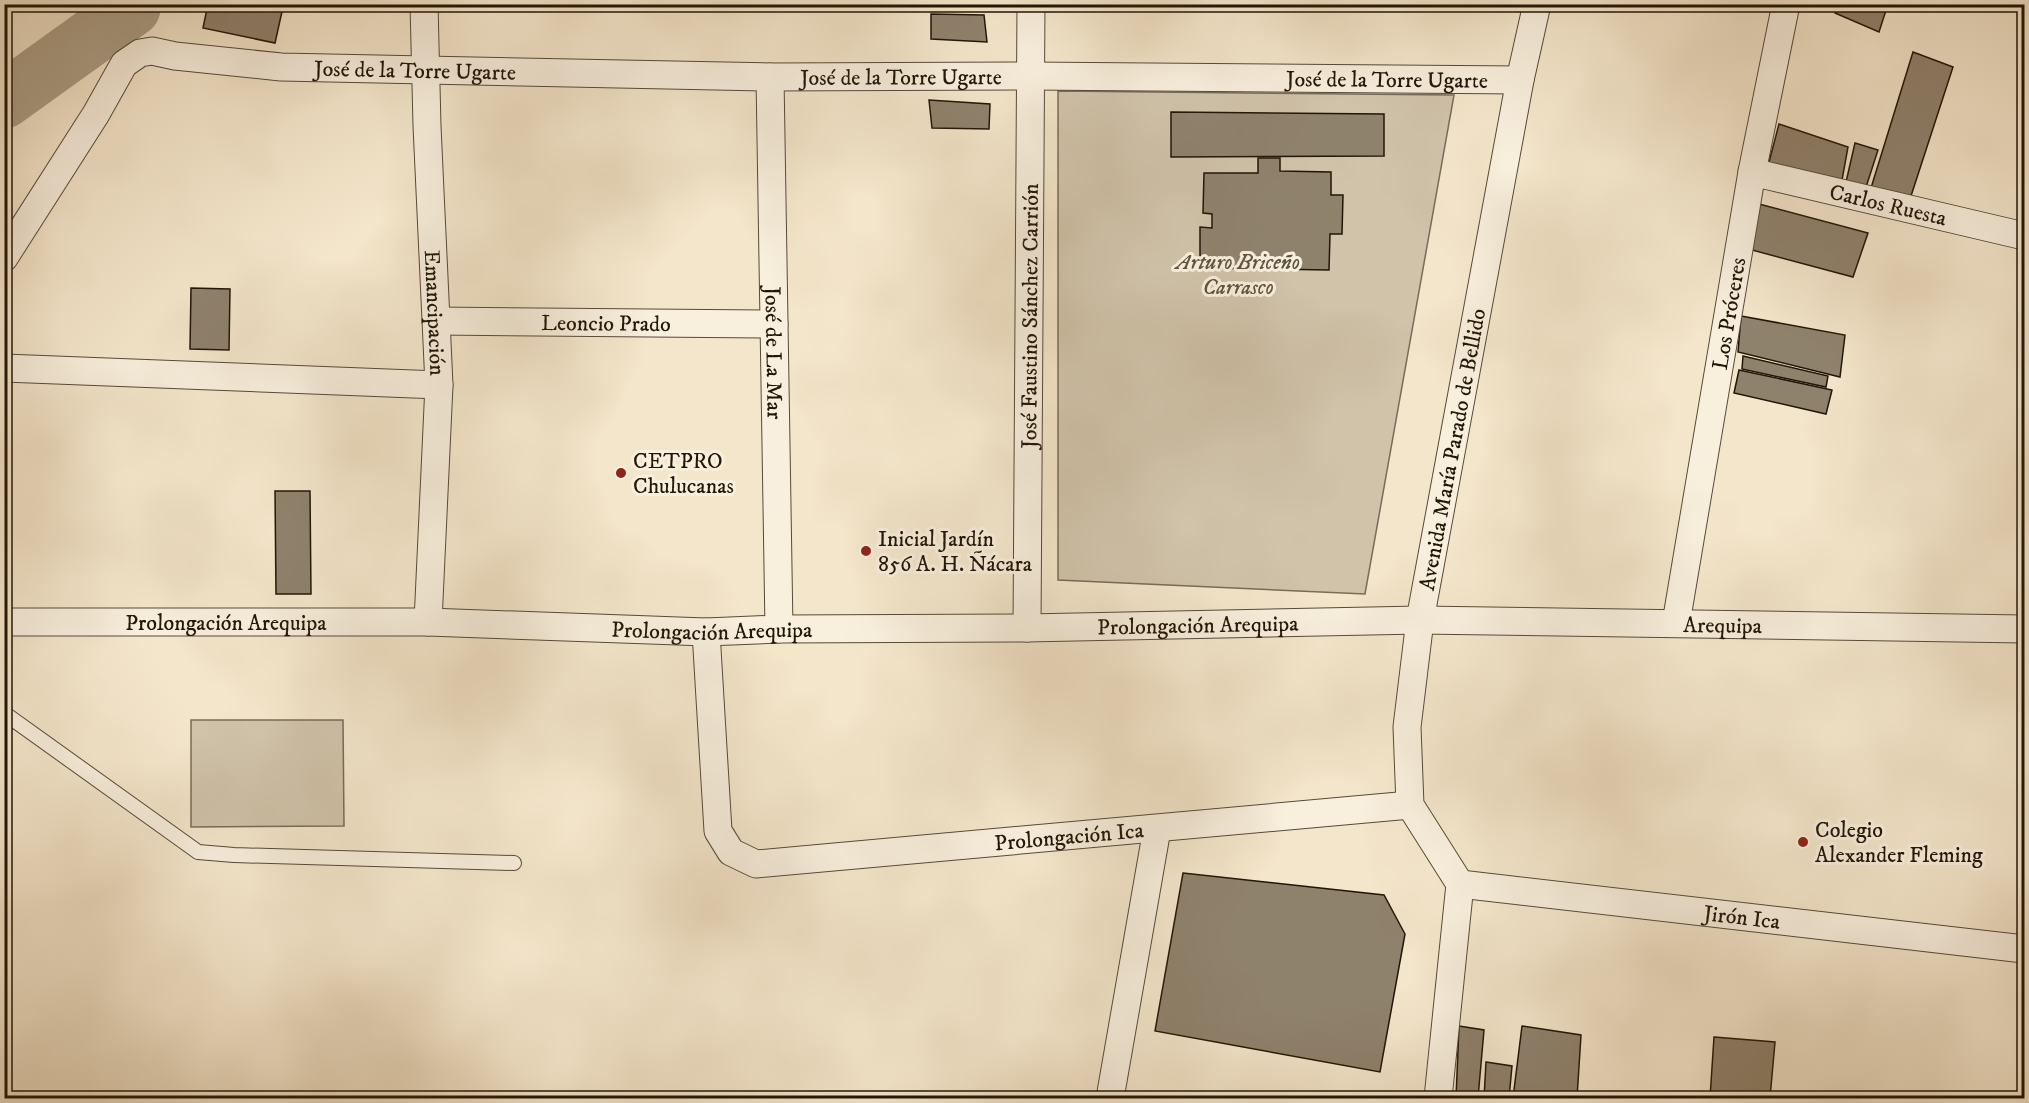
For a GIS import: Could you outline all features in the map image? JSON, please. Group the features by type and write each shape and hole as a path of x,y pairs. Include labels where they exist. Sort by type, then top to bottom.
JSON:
{"street":[{"name":"Emancipación","path":"424,4 439,386 428,622"},
{"name":"José Faustino Sánchez Carrión","path":"1027,628 1031,4"},
{"name":"Avenida María Parado de Bellido","path":"1410,805 1407,727 1420,620 1520,80 1537,4"},
{"name":"Los Próceres","path":"1676,623 1752,172 1786,4"},
{"name":"José de la Torre Ugarte","path":"4,258 96,114 124,64 140,53 152,51 174,56 281,67 770,77 1031,76 1520,80"},
{"name":"José de La Mar","path":"770,77 779,629"},
{"name":"Carlos Ruesta","path":"1752,172 2025,236"},
{"name":"Leoncio Prado","path":"436,321 774,324"},
{"path":"4,368 439,386"},
{"name":"Prolongación Arequipa","path":"4,621 428,622 706,632 1420,620"},
{"name":"Arequipa","path":"1420,620 2025,629"},
{"name":"Prolongación Ica","path":"706,632 718,831 730,852 756,864 1410,805"},
{"path":"1410,805 1460,884 1438,1098"},
{"path":"1110,1098 1157,829"},
{"name":"Jirón Ica","path":"1460,884 2025,949"}],"lane":[{"path":"4,713 198,852 514,863"}],"green space":[{"name":"Arturo Briceño Carrasco","path":"1058,91 1454,95 1365,594 1058,580"},
{"path":"191,720 343,720 344,826 191,827"}],"building":[{"path":"208,4 270,4 283,7 275,43 203,28"},
{"path":"1837,4 1888,4 1879,32 1835,13"},
{"path":"931,14 984,15 987,42 931,39"},
{"path":"1913,52 1953,67 1910,199 1871,188"},
{"path":"929,100 990,104 989,129 932,128"},
{"path":"1171,112 1384,114 1384,156 1171,157"},
{"path":"1779,124 1848,147 1842,180 1768,166"},
{"path":"1855,143 1878,150 1866,187 1846,182"},
{"path":"1258,158 1280,158 1280,171 1331,172 1331,195 1343,195 1342,234 1330,234 1329,270 1200,268 1200,227 1212,228 1212,214 1203,213 1204,173 1258,173"},
{"path":"1759,204 1868,233 1853,277 1752,250"},
{"path":"191,288 230,289 229,350 190,349"},
{"path":"1741,316 1845,335 1840,377 1738,352"},
{"path":"1743,356 1828,376 1826,387 1742,369"},
{"path":"1739,370 1832,390 1826,414 1734,393"},
{"path":"275,491 310,491 311,594 276,594"},
{"path":"1183,873 1384,895 1405,934 1380,1072 1155,1031"},
{"path":"1459,1026 1484,1030 1478,1098 1456,1098"},
{"path":"1522,1026 1581,1035 1577,1098 1513,1098"},
{"path":"1714,1037 1775,1042 1770,1098 1710,1098"},
{"path":"1486,1062 1512,1066 1509,1098 1484,1098"}],"waterway":[{"path":"4,100 132,8 133,4"}],"place":[{"name":"CETPRO Chulucanas","path":"621,473"},
{"name":"Inicial Jardín 856 A. H. Ñácara","path":"866,551"},
{"name":"Colegio Alexander Fleming","path":"1803,842"}]}
